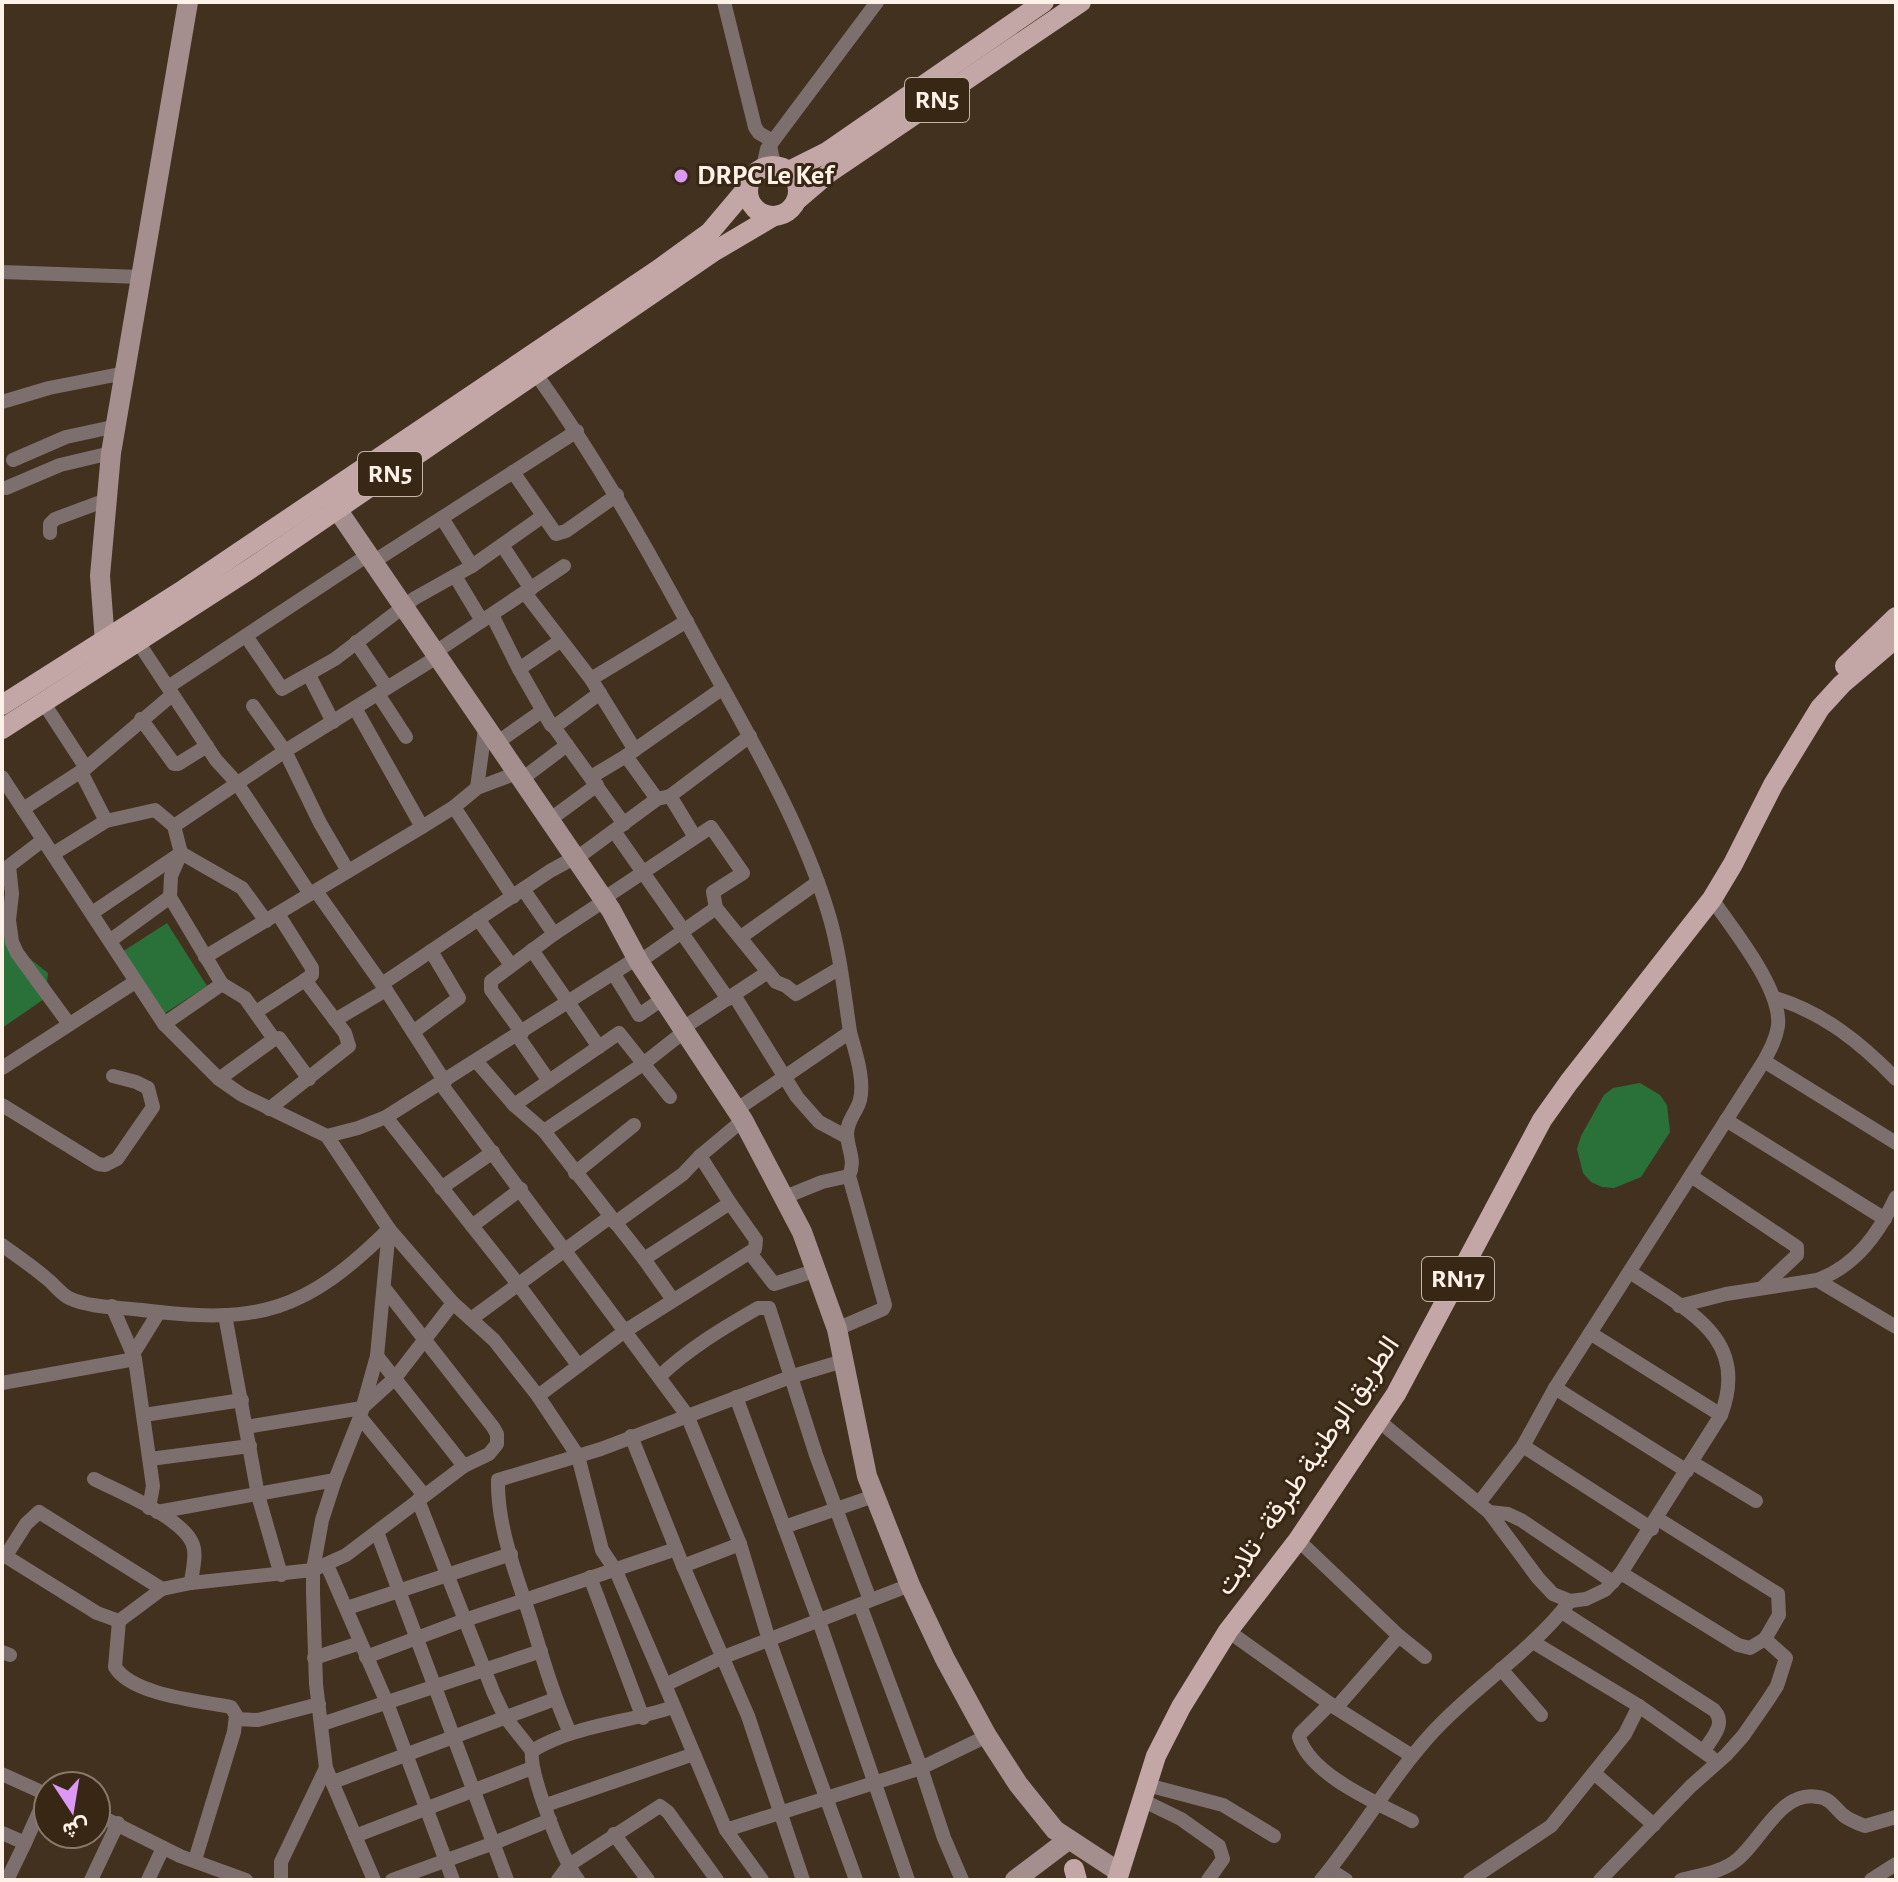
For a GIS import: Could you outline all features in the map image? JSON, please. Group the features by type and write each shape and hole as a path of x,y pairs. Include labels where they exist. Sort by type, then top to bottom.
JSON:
{"main road":[{"name":"RN5","path":"331,502 694,244 721,221 748,187 751,177 774,158 827,152 1044,2"},
{"name":"RN5","path":"2,729 107,662 133,634 331,502 536,374 713,252 787,211 830,172 1081,2"},
{"path":"774,158 797,185 796,201"},
{"path":"748,187 754,208 774,216"},
{"name":"الطريق الوطنية طبرقة - تلابت","path":"1123,1877 1156,1756 1181,1707 1228,1631 1298,1540 1379,1421 1426,1341 1542,1120 1712,899 1791,753 1830,694 1837,676 1896,617"},
{"name":"RN5","path":"2,705 104,640 133,634"},
{"name":"الطريق الوطنية طبرقة - تلابت","path":"1830,694 1896,638"}],"street":[{"path":"107,662 100,576 111,453 188,2"},
{"path":"724,2 755,127 774,158 877,2"},
{"path":"2,272 141,277"},
{"path":"2,402 49,388 125,373"},
{"path":"536,374 617,495 750,736 818,882 829,915 861,1095 850,1118 847,1137 854,1164 849,1176 885,1305 883,1309 837,1329"},
{"path":"13,460 76,433 117,426"},
{"path":"23,809 83,770 170,691 246,636 442,518 577,431"},
{"path":"6,488 60,465 111,453"},
{"path":"513,472 554,533 560,534 617,495"},
{"path":"50,533 50,524 55,519 106,500"},
{"path":"331,502 604,900 638,960 740,1115 785,1197 802,1232 837,1329 862,1455 874,1496 910,1585 945,1659 987,1736 1018,1784 1061,1839 1079,1876"},
{"path":"246,636 282,689 309,675 427,590 472,566 543,516"},
{"path":"442,518 472,566"},
{"path":"502,545 560,641 600,693 631,753 695,837"},
{"path":"174,826 436,655 564,566"},
{"path":"455,576 487,618 542,711 594,781 643,873 797,1097 819,1122 847,1137"},
{"path":"591,679 687,621"},
{"path":"133,634 207,746 384,987 443,1083 687,1415 740,1544 769,1640 856,1880"},
{"path":"519,669 560,641"},
{"path":"356,642 406,737"},
{"path":"309,675 333,722"},
{"path":"548,821 594,781 723,688"},
{"path":"554,727 600,693"},
{"path":"43,702 83,770 106,821"},
{"path":"253,706 285,751 320,823 348,871"},
{"path":"355,708 422,827"},
{"path":"490,736 542,711"},
{"path":"141,719 174,764 207,746"},
{"path":"477,788 490,736"},
{"path":"335,1020 431,951 619,828 750,736"},
{"path":"205,957 422,827 477,788 519,776 567,745"},
{"path":"2,777 164,1024 219,1079 269,1109 327,1136 389,1229 453,1303 494,1340 538,1396 578,1456 602,1550 616,1571 726,1830 762,1880"},
{"path":"454,807 518,893 554,934"},
{"path":"53,854 106,821 155,810 174,826 181,853 171,876 170,897 222,984 241,994 274,1039"},
{"path":"549,1081 490,988 491,981 711,827 743,873 713,892 716,908 778,984 796,994 840,968"},
{"path":"43,840 9,866 12,894 9,931 17,953 69,1024"},
{"path":"92,913 181,853"},
{"path":"181,853 242,888 272,917 312,968 312,975 256,1012"},
{"path":"741,937 818,882"},
{"path":"111,940 170,897"},
{"path":"1484,1508 1555,1388 1774,1041 1778,1026 1775,998 1712,899"},
{"path":"327,1136 386,1117 683,932 716,908"},
{"path":"478,919 511,965"},
{"path":"532,950 599,1047"},
{"path":"413,1032 459,998 431,951"},
{"path":"544,1131 643,1064 684,1030 768,972"},
{"path":"614,974 639,1015 664,998"},
{"path":"269,1109 349,1046 345,1033 305,980"},
{"path":"2,1068 135,982"},
{"path":"164,1024 222,984"},
{"path":"1775,998 1802,1006 1827,1020 1860,1045 1896,1079"},
{"path":"471,1319 566,1249 683,1174 740,1115 850,1032"},
{"path":"514,1105 619,1033 670,1097"},
{"path":"219,1079 274,1039 281,1039 309,1079"},
{"path":"1764,1061 1896,1143"},
{"path":"477,1062 514,1105 544,1131 673,1300"},
{"path":"2,1105 98,1164 105,1165 117,1159 153,1107 148,1088 113,1076"},
{"path":"386,1117 578,1365"},
{"path":"1726,1120 1885,1219"},
{"path":"575,1173 634,1125"},
{"path":"441,1188 493,1152"},
{"path":"538,1396 625,1331 757,1246 700,1156"},
{"path":"785,1197 822,1182 849,1176"},
{"path":"1691,1176 1797,1247 1797,1255 1791,1263 1762,1288"},
{"path":"472,1226 521,1189"},
{"path":"1679,1306 1831,1275 1864,1248 1896,1197"},
{"path":"644,1259 730,1203"},
{"path":"374,1880 326,1768 314,1658 322,1520 361,1413 377,1356 389,1229"},
{"path":"2,1245 69,1297 159,1312 225,1315 261,1312 292,1303 341,1273 389,1229"},
{"path":"750,1253 773,1284 814,1271"},
{"path":"1346,1880 1325,1875 1354,1841 1412,1756 1463,1701 1533,1642 1566,1607 1605,1590 1617,1578 1655,1524 1721,1415 1728,1398 1726,1358 1709,1327 1630,1272"},
{"path":"1817,1280 1896,1327"},
{"path":"195,1860 236,1719 231,1707 153,1691 128,1681 115,1667 119,1621 162,1589 320,1568 346,1555 464,1466 489,1454 497,1444 497,1434 385,1289"},
{"path":"246,1427 361,1413 395,1378 453,1303"},
{"path":"112,1306 134,1357 150,1459 153,1510"},
{"path":"659,1377 701,1343 758,1308 766,1306 773,1314 865,1603 944,1838 962,1880"},
{"path":"2,1383 134,1357 159,1312"},
{"path":"225,1315 258,1495 281,1575"},
{"path":"1590,1333 1721,1415"},
{"path":"377,1356 464,1466"},
{"path":"498,1480 578,1456 793,1376 843,1361"},
{"path":"1555,1388 1690,1467 1756,1501"},
{"path":"736,1397 819,1621 908,1880"},
{"path":"144,1415 242,1400"},
{"path":"361,1413 421,1498 465,1620 505,1717 532,1751 532,1768 550,1820 578,1880"},
{"path":"1379,1421 1484,1508 1538,1578 1566,1607 1714,1710 1720,1717 1720,1724 1704,1751"},
{"path":"631,1436 721,1658 748,1716 803,1880"},
{"path":"150,1459 250,1446"},
{"path":"1484,1508 1521,1520 1738,1645 1750,1648 1765,1639 1779,1615 1778,1594 1523,1446"},
{"path":"489,1454 498,1480 500,1508 511,1554 555,1699 570,1733"},
{"path":"94,1479 184,1530 192,1542 191,1583"},
{"path":"153,1510 335,1480"},
{"path":"784,1527 874,1496"},
{"path":"119,1621 97,1613 4,1556 30,1519 39,1512 162,1589"},
{"path":"377,1532 507,1880"},
{"path":"1298,1540 1425,1657"},
{"path":"683,1566 740,1544"},
{"path":"314,1658 417,1639 676,1549"},
{"path":"347,1608 511,1554"},
{"path":"320,1568 347,1608 387,1703 453,1880"},
{"path":"590,1577 643,1718"},
{"path":"665,1685 721,1658 910,1585"},
{"path":"1228,1631 1333,1706 1412,1756"},
{"path":"1399,1636 1333,1706 1301,1733 1300,1741 1333,1776 1412,1821"},
{"path":"1600,1880 1743,1736 1773,1693 1786,1658 1765,1639"},
{"path":"1533,1642 1639,1706 1717,1763"},
{"path":"322,1724 541,1651"},
{"path":"1501,1669 1541,1715"},
{"path":"333,1782 555,1699"},
{"path":"236,1719 258,1720 319,1704"},
{"path":"1470,1880 1551,1826 1625,1734 1639,1706"},
{"path":"532,1751 570,1733 643,1718 673,1707"},
{"path":"726,1830 921,1768 987,1736"},
{"path":"546,1805 694,1754"},
{"path":"281,1880 281,1862 326,1768"},
{"path":"355,1836 532,1768"},
{"path":"1594,1773 1654,1825"},
{"path":"2,1774 32,1787"},
{"path":"1145,1792 1223,1805 1274,1836"},
{"path":"1145,1792 1219,1846 1223,1859 1208,1880"},
{"path":"1683,1880 1725,1867 1738,1859 1781,1809 1804,1797 1827,1799 1844,1816 1865,1826 1896,1817"},
{"path":"558,1880 569,1865 658,1806 663,1807 717,1880"},
{"path":"392,1880 550,1820"},
{"path":"112,1821 163,1848 195,1860 208,1874 246,1880"},
{"path":"91,1880 118,1823"},
{"path":"7,1880 32,1828"},
{"path":"2,1833 25,1843"},
{"path":"614,1834 648,1880"},
{"path":"1061,1839 1123,1877"},
{"path":"1015,1880 1061,1839"},
{"path":"148,1880 163,1848"},
{"path":"1871,1880 1896,1864"}],"green space":[{"path":"167,923 207,986 159,1017 119,954"},
{"path":"2,925 24,954 48,973 47,981 53,993 2,1028"},
{"path":"1640,1083 1660,1095 1667,1105 1670,1132 1641,1177 1614,1188 1602,1187 1591,1182 1583,1173 1577,1149 1581,1136 1604,1095 1613,1088"}],"place":[{"name":"DRPC Le Kef","path":"681,176"}]}
